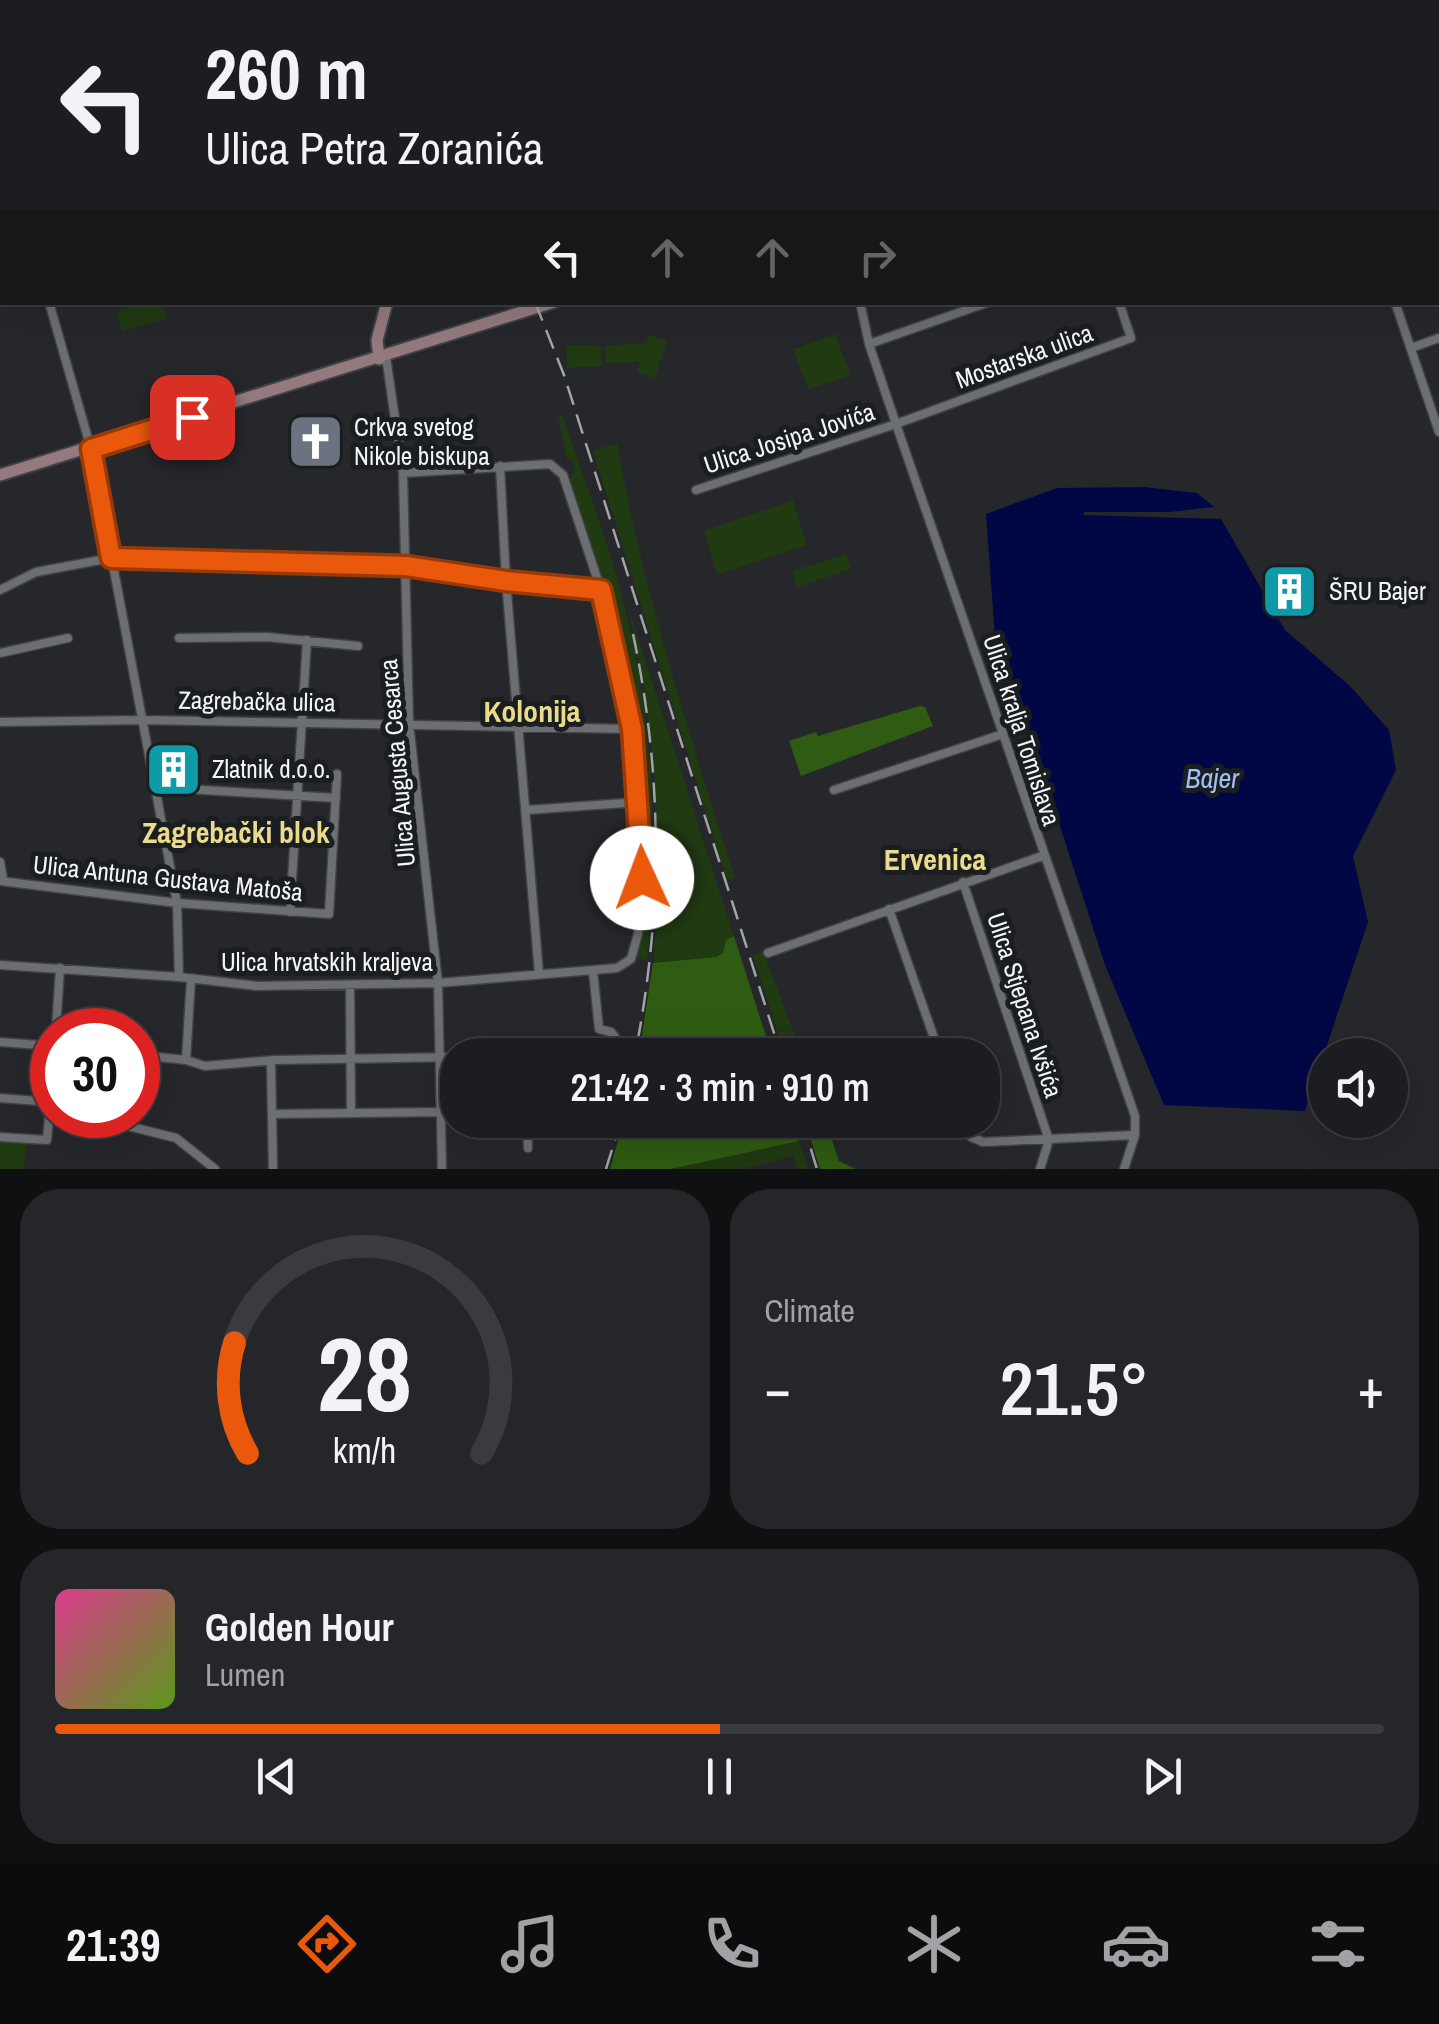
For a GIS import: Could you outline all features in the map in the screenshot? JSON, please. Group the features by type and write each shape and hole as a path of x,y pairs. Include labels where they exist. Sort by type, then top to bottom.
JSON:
{"main road":[{"path":"383,358 377,340 386,305"},
{"path":"0,476 545,305"}],"street":[{"path":"50,305 91,449 177,902 179,977"},
{"name":"Ulica kralja Tomislava","path":"861,305 869,344 1004,734 1042,856 1135,1116 1135,1134"},
{"path":"869,344 980,305"},
{"name":"Mostarska ulica","path":"896,424 1131,338 1119,305"},
{"path":"1396,305 1439,432"},
{"path":"1410,348 1439,338"},
{"name":"Ulica Augusta Cesarca","path":"383,358 403,473 410,722 438,983 440,1038"},
{"name":"Ulica Josipa Jovića","path":"696,490 896,424"},
{"path":"500,466 506,581 540,974"},
{"path":"403,473 556,466 567,484 601,590 632,729 639,802 527,810"},
{"path":"0,590 36,572 111,558 406,566 601,590"},
{"path":"180,638 267,636 358,646"},
{"path":"0,652 68,638"},
{"path":"290,912 307,640"},
{"name":"Zagrebačka ulica","path":"0,722 410,722 632,729"},
{"path":"834,790 1004,734"},
{"path":"155,787 336,798 338,774"},
{"name":"Ulica Antuna Gustava Matoša","path":"0,862 2,880 177,902 330,914 336,798"},
{"name":"Ulica hrvatskih kraljeva","path":"0,965 257,986 438,983 617,968 631,959 638,934 642,878 639,802"},
{"path":"768,952 1042,856"},
{"name":"Ulica Stjepana Ivšića","path":"963,882 1048,1140"},
{"path":"889,909 934,1038"},
{"path":"57,1008 60,968"},
{"path":"593,970 598,1028 611,1032 615,1038"},
{"path":"186,1060 191,979"},
{"path":"350,986 351,1111"},
{"path":"0,1042 30,1044"},
{"path":"160,1058 205,1066 440,1058"},
{"path":"271,1062 273,1169"},
{"path":"0,1098 30,1102"},
{"path":"272,1114 440,1112"},
{"path":"160,1134 176,1138 215,1169"},
{"path":"973,1138 983,1142 1135,1134 1124,1169"},
{"path":"0,1137 48,1138"},
{"name":"Ulica Augusta Cesarca","path":"441,1138 442,1168"},
{"path":"528,1138 528,1148"},
{"path":"1040,1169 1048,1140"}],"green space":[{"path":"136,305 164,305 167,318 122,331 116,311"},
{"path":"835,334 851,375 808,389 793,349"},
{"path":"649,335 667,341 655,378 637,372 640,362 606,363 605,346 646,343"},
{"path":"601,345 602,366 567,368 566,346"},
{"path":"562,414 616,573 641,686 653,822 647,960 635,958 645,880 643,800 635,729 607,590 570,481 575,466 571,459 567,460 558,415"},
{"path":"617,443 654,608 735,878 727,880 593,451"},
{"path":"793,500 807,545 717,575 704,531"},
{"path":"846,554 851,569 797,587 792,571"},
{"path":"628,607 734,936 726,940 723,953 716,957 653,963 658,872 655,784 645,697"},
{"path":"925,707 933,726 801,776 789,741"},
{"path":"734,936 767,1038 642,1038 653,963 716,957 723,953 726,940"},
{"path":"763,951 796,1038 780,1038 753,955"},
{"path":"619,1138 799,1141 671,1169 610,1169"},
{"path":"811,1138 831,1138 839,1161 856,1169 820,1169"},
{"path":"0,1140 28,1142 23,1169 0,1169"},
{"path":"799,1141 808,1169 797,1169 793,1156 742,1169 671,1169"}],"water":[{"name":"Bajer","path":"1144,487 1197,493 1214,507 1083,515 1221,519 1285,630 1351,687 1389,730 1396,770 1353,856 1368,922 1329,1038 1308,1038 1305,1111 1164,1105 1105,965 1015,687 995,637 986,514 1057,488"}],"railway":[{"path":"536,305 564,375 776,1038"},
{"path":"633,634 650,739 656,844 651,949 638,1038"},
{"path":"606,1169 615,1138"},
{"path":"808,1138 817,1169"}],"place":[{"name":"Crkva svetog Nikole biskupa","path":"315,441"},
{"name":"ŠRU Bajer","path":"1290,591"},
{"name":"Zlatnik d.o.o.","path":"173,769"}],"district":[{"name":"Kolonija","path":"532,712"},
{"name":"Zagrebački blok","path":"236,833"},
{"name":"Ervenica","path":"935,860"}],"route":[{"path":"192,417 91,449 111,558 406,566 601,590 632,729 642,878"}]}
